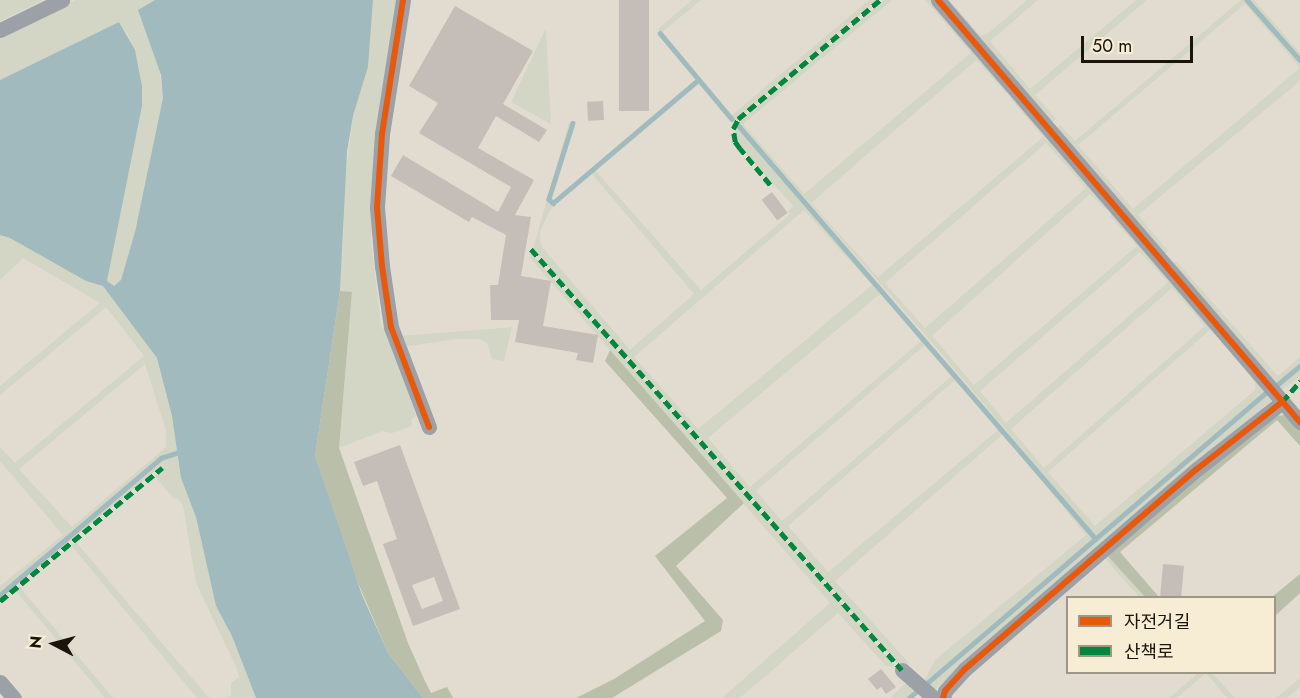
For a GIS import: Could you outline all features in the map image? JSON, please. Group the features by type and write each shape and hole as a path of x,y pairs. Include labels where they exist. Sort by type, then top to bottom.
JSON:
{"street":[{"path":"0,30 62,0"},
{"path":"403,0 382,134 377,207 382,266 391,327 429,427"},
{"path":"938,0 1300,422"},
{"path":"943,698 945,691 974,662 1197,469 1282,402"},
{"path":"902,670 934,698"},
{"path":"0,682 14,698"}],"green space":[{"path":"0,0 44,0 0,21"},
{"path":"75,0 155,0 150,3 163,98 160,122 122,280 117,285 111,286 107,281 142,106 139,68 129,37 119,22 0,80 0,37"},
{"path":"373,0 398,0 371,239 381,326 389,336 416,416 411,420 412,426 392,433 383,431 339,448 352,292 340,291 344,225 342,203 353,116 368,67"},
{"path":"692,0 701,0 661,33 658,29"},
{"path":"869,0 877,0 735,122 731,116"},
{"path":"884,0 892,0 743,124 804,194 971,53 925,0 932,0 1011,92 1006,93 976,60 811,203 878,277 1043,137 1010,98 1013,94 1110,207 1106,210 1090,194 932,336 974,385 1137,246 1110,216 1114,211 1272,400 934,690 925,686 1265,393 1262,393 1096,537 928,338 738,122","holes":["1046,143 1086,188 925,328 885,283","1140,252 1168,282 1006,423 980,391","1172,288 1205,326 1044,468 1011,429","1211,329 1255,382 1255,390 1095,526 1048,472"]},
{"path":"942,0 949,0 981,36 990,32 1027,0 1038,0 990,41 1030,89 1136,0 1147,0 1035,95 1056,119 1050,124"},
{"path":"1241,0 1246,0 1300,62 1300,68 1300,81 1138,215 1168,251 1164,256 1055,129 1060,125 1075,141","holes":["1245,4 1300,68 1133,209 1078,145"]},
{"path":"1249,0 1254,0 1300,53 1300,58"},
{"path":"546,28 551,124 511,102"},
{"path":"569,122 572,123 548,199 553,205 540,231 540,240 542,247 630,350 694,294 591,173 595,170 701,290 790,214 788,211 793,206 740,147 735,136 737,125 927,340 1095,538 922,685 935,660 1086,535 1003,434 835,581 909,663 903,670 533,249","holes":["804,210 872,285 698,429 634,357","881,293 922,340 750,487 708,438","926,344 953,375 782,521 756,491","956,379 998,430 828,572 788,526"]},
{"path":"0,235 10,238 86,281 103,286 157,358 172,416 181,478 196,517 216,606 232,636 256,698 225,698 231,695 231,683 239,677 237,669 196,583 183,505 177,498 174,499 155,476 164,468 162,465 0,599 0,586 63,535 0,461 0,447 15,463 144,356 106,307 0,395 0,386 100,303 23,258 0,280","holes":["145,364 166,431 166,447 72,527 19,469"]},
{"path":"531,253 815,572 896,667 886,666 838,613 740,698 722,698 830,603 530,258"},
{"path":"1176,261 1278,376 1300,357 1300,363 1277,385 1300,368 1300,377 1280,391 1171,265"},
{"path":"340,291 352,292 339,448 408,643 424,679 431,693 447,687 453,698 423,698 388,653 350,564 315,456"},
{"path":"512,327 504,361 492,359 487,343 480,339 457,339 402,347 398,336"},
{"path":"610,350 744,503 676,566 723,620 721,631 612,698 576,698 614,679 705,621 655,556 727,498 605,361"},
{"path":"1286,415 1300,427 1300,446 1277,420 1120,552 1158,596 1144,596 1105,553 1274,416"},
{"path":"75,541 209,698 197,698 71,545"},
{"path":"1105,553 1144,596 1138,596 1102,555"},
{"path":"1300,574 1300,593 1276,615 1276,596 1273,596"},
{"path":"21,586 113,698 105,698 16,591"},
{"path":"1197,674 1205,674 1177,698 1169,698"},
{"path":"1207,674 1213,674 1235,698 1227,698"},
{"path":"1300,678 1300,687 1287,698 1276,698"},
{"path":"906,683 912,683 917,688 906,698 890,698"}],"water":[{"path":"155,0 373,0 368,67 353,116 347,152 340,291 315,456 362,595 388,653 423,698 256,698 232,636 216,606 196,517 181,478 172,416 157,358 103,286 86,281 10,238 0,235 0,80 119,22 135,50 142,86 142,106 107,281 114,286 121,280 135,232 163,98 161,75 138,10"}],"building":[{"path":"619,0 649,0 649,111 619,111"},
{"path":"455,6 533,51 503,104 547,130 539,142 496,116 478,148 534,180 515,215 531,217 521,276 551,281 543,326 598,335 593,363 576,360 578,353 515,342 519,320 491,320 490,285 498,285 506,235 472,217 469,222 391,176 403,155 498,212 511,187 419,133 438,103 409,86"},
{"path":"603,101 604,120 588,121 587,102"},
{"path":"772,192 788,213 777,221 762,200"},
{"path":"400,445 460,609 413,626 383,544 397,539 377,481 363,486 354,462","holes":["434,577 443,601 422,609 412,585"]},
{"path":"1163,564 1184,566 1181,596 1160,596"},
{"path":"881,669 896,687 886,694 881,687 877,690 868,679"}],"waterway":[{"path":"1247,0 1300,60"},
{"path":"660,33 732,119"},
{"path":"573,123 549,199 553,203 698,80"},
{"path":"738,125 1096,539"},
{"path":"1277,385 1300,366"},
{"path":"926,684 1265,393"},
{"path":"0,595 161,458 179,452"},
{"path":"909,698 917,691"}],"marked path":[{"path":"770,185 735,142 733,129 738,119 880,0"},
{"path":"531,249 902,670"},
{"path":"1282,402 1300,381"},
{"path":"0,601 162,468"}],"cycle path":[{"path":"403,0 382,134 377,207 382,266 391,327 429,427"},
{"path":"938,0 1300,422"},
{"path":"943,698 945,691 965,669 1197,469 1282,402"}]}
